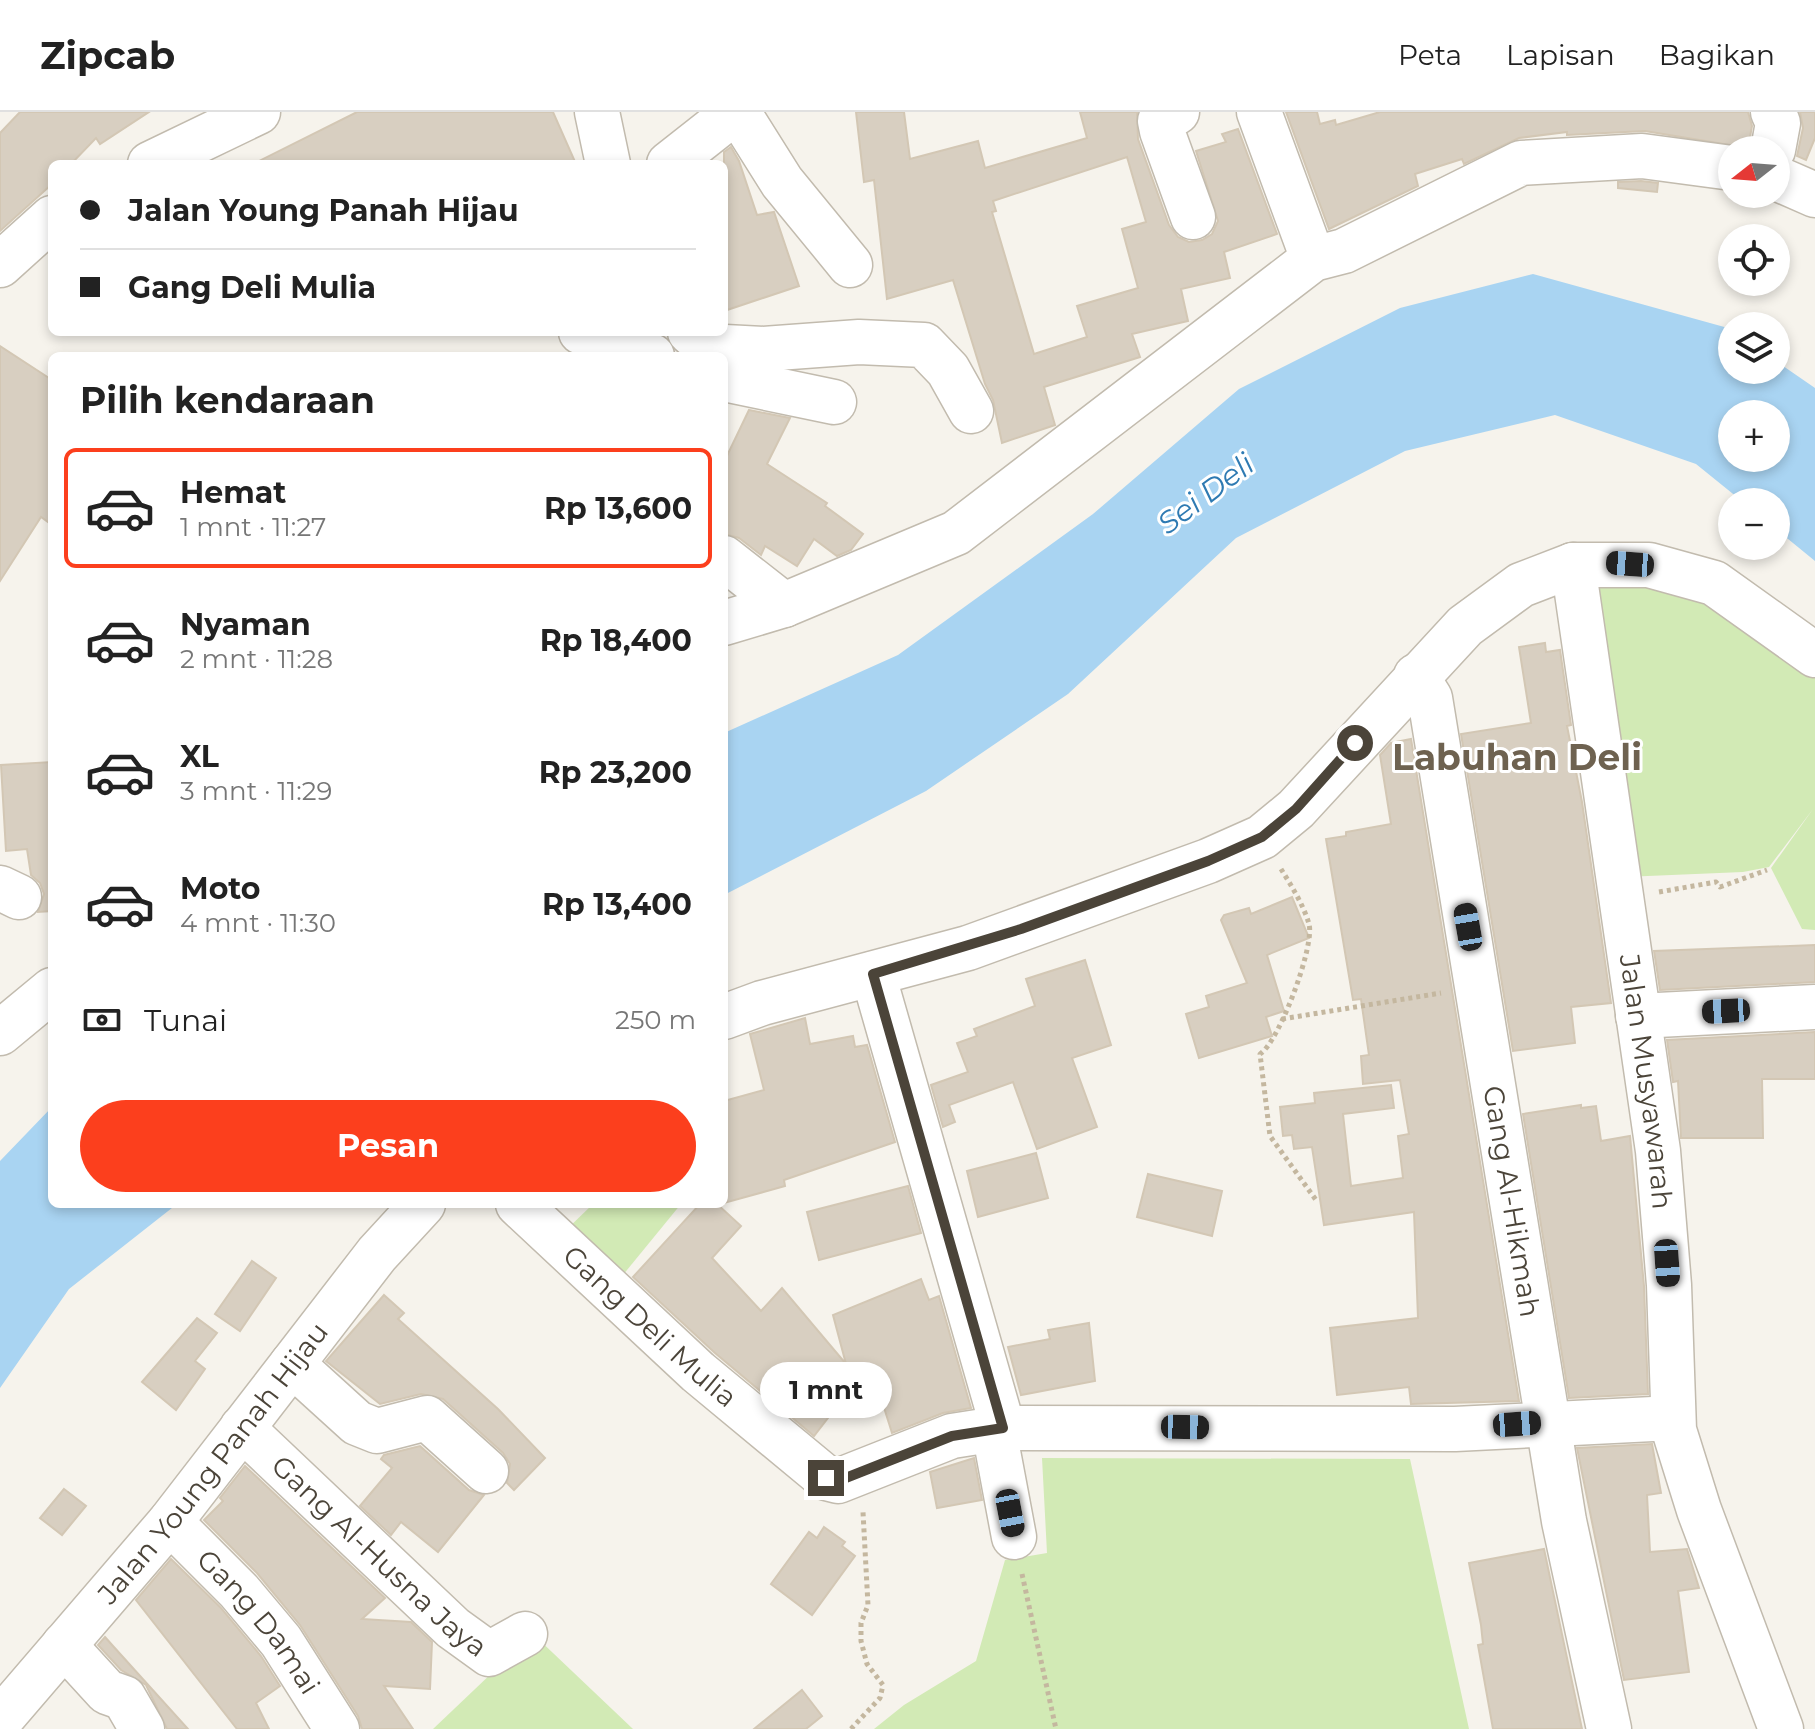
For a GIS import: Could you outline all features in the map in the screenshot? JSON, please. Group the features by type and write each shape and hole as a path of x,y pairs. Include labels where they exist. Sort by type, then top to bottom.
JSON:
{"street":[{"path":"158,160 258,112"},
{"path":"597,112 607,160"},
{"path":"674,160 736,112 782,182 850,265"},
{"path":"1177,112 1160,121 1193,217"},
{"path":"1259,112 1313,259"},
{"path":"1773,112 1778,123 1776,136"},
{"path":"728,622 784,605 956,533 1313,259 1344,251 1521,163 1642,156 1718,166"},
{"path":"1790,184 1815,195"},
{"path":"0,265 48,222"},
{"path":"593,336 640,352"},
{"path":"695,336 706,346 763,349 859,342 924,345 948,370 971,411"},
{"path":"728,380 834,402"},
{"path":"728,561 784,605"},
{"path":"728,1016 1021,929 1208,861 1262,837 1296,809 1465,626 1521,585 1573,565 1649,565 1714,583 1815,655"},
{"name":"Jalan Musyawarah","path":"1573,565 1664,1218 1673,1418 1695,1499 1781,1729"},
{"name":"Gang Al-Hikmah","path":"1416,676 1430,698 1564,1521 1609,1729"},
{"path":"873,974 1003,1428 996,1441 1014,1537"},
{"path":"0,1033 48,993"},
{"path":"1638,1016 1815,1007"},
{"name":"Jalan Young Panah Hijau","path":"0,1720 170,1522 377,1254 419,1208"},
{"name":"Gang Deli Mulia","path":"522,1208 698,1372 826,1478 838,1481 852,1476"},
{"path":"292,1364 357,1423 377,1431 427,1418 486,1471"},
{"path":"852,1476 952,1436 1003,1428 1455,1429 1673,1418"},
{"name":"Gang Al-Husna Jaya","path":"242,1428 453,1628 489,1654 525,1634"},
{"name":"Gang Damai","path":"170,1522 239,1591 281,1641 337,1729"},
{"path":"64,1645 107,1692 124,1698 142,1729"}],"path":[{"path":"1262,837 1309,923 1310,938 1282,1019 1267,1049 1260,1054 1270,1136 1316,1200"},
{"path":"1620,901 1647,891 1671,891 1707,881 1716,882 1720,887 1767,870"},
{"path":"1282,1019 1477,987"},
{"path":"851,1729 880,1698 883,1685 867,1664 861,1641 861,1623 868,1605 866,1521 852,1476"},
{"path":"1014,1537 1056,1729"}],"green space":[{"path":"1585,582 1637,583 1715,603 1815,677 1815,930 1802,929 1771,868 1813,809 1769,867 1743,872 1624,877"},
{"path":"589,1208 678,1208 618,1281 563,1233"},
{"path":"1042,1458 1410,1459 1469,1729 874,1729 904,1705 976,1661 1005,1560 1047,1553"},
{"path":"533,1634 633,1729 433,1729"}],"water":[{"name":"Sei Deli","path":"1533,274 1718,325 1718,384 1790,384 1790,371 1815,388 1815,561 1790,540 1790,488 1726,488 1696,464 1555,415 1405,451 1236,538 1068,694 926,791 728,893 728,731 898,655 1093,514 1239,389 1400,308"},
{"path":"48,1111 48,1208 172,1208 69,1289 0,1388 0,1161"}],"building":[{"path":"20,112 149,112 100,144 96,138 75,160 48,160 48,188 0,231 0,133"},
{"path":"357,112 553,112 574,160 261,160"},
{"path":"856,112 904,112 910,159 978,141 985,168 1087,138 1080,112 1137,112 1138,139 1169,225 1178,237 1189,242 1212,234 1218,221 1196,151 1226,142 1222,134 1238,129 1277,234 1224,252 1230,278 1181,289 1188,321 1132,334 1140,357 1044,387 1055,425 1002,443 993,400 985,384 953,280 887,299 874,180 864,182","holes":["1127,157 1146,222 1122,229 1138,288 1077,306 1087,337 1034,354 992,212 996,211 993,201"]},
{"path":"1286,112 1317,112 1320,124 1335,120 1336,125 1380,112 1748,112 1752,126 1750,136 1718,136 1718,143 1645,131 1567,135 1567,132 1519,138 1464,164 1462,159 1415,174 1418,186 1329,229"},
{"path":"1800,112 1815,112 1815,138 1806,160 1797,156 1803,128"},
{"path":"731,147 739,161 757,215 774,212 799,286 728,310 728,160 724,160 724,152"},
{"path":"1618,182 1658,183 1657,192 1618,188"},
{"path":"0,346 48,377 48,522 41,517 0,581"},
{"path":"749,410 790,418 767,464 827,503 825,506 863,534 851,550 837,556 814,539 797,566 765,546 761,555 739,538 728,535 728,454"},
{"path":"1545,643 1546,652 1560,650 1571,725 1567,726 1582,802 1611,1003 1571,1007 1575,1043 1513,1051 1461,734 1531,723 1519,647"},
{"path":"1411,739 1519,1401 1411,1404 1409,1387 1337,1395 1330,1328 1418,1318 1414,1212 1324,1225 1312,1147 1294,1149 1292,1135 1283,1136 1280,1107 1315,1103 1314,1093 1391,1085 1394,1108 1343,1114 1351,1186 1403,1178 1398,1136 1409,1134 1400,1080 1363,1084 1361,1056 1369,1055 1361,999 1353,1000 1326,839 1391,824 1380,755 1391,743"},
{"path":"48,762 48,911 38,912 44,894 40,883 31,875 27,849 6,851 1,765"},
{"path":"1292,897 1309,938 1267,955 1284,1011 1266,1017 1272,1036 1199,1058 1186,1014 1209,1007 1206,996 1247,983 1221,920 1224,915 1249,908 1251,914"},
{"path":"1815,945 1815,982 1660,990 1654,951"},
{"path":"1085,960 1111,1045 1072,1058 1097,1127 1037,1149 1013,1082 949,1105 955,1122 943,1127 931,1085 968,1072 957,1043 977,1036 974,1029 1035,1006 1026,979"},
{"path":"805,1018 810,1044 853,1036 855,1047 867,1045 895,1142 784,1180 785,1186 728,1202 728,1100 764,1090 750,1034"},
{"path":"1815,1032 1815,1079 1762,1079 1763,1138 1681,1138 1678,1081 1673,1082 1667,1040"},
{"path":"1581,1105 1581,1108 1596,1106 1601,1141 1630,1136 1644,1286 1648,1394 1569,1398 1523,1114"},
{"path":"1036,1153 1048,1198 978,1217 967,1171"},
{"path":"1148,1174 1222,1191 1212,1236 1137,1217"},
{"path":"908,1186 921,1233 819,1260 807,1212"},
{"path":"696,1208 721,1208 741,1226 712,1258 761,1311 782,1288 846,1364 833,1315 921,1279 929,1300 939,1296 971,1408 943,1413 892,1433 881,1398 875,1398 862,1374 814,1436 715,1353 633,1277"},
{"path":"252,1261 276,1278 240,1331 215,1314"},
{"path":"384,1295 404,1313 398,1319 498,1409 545,1458 514,1490 507,1483 510,1464 503,1453 443,1399 421,1394 380,1404 326,1361"},
{"path":"197,1318 217,1333 195,1361 205,1369 176,1410 142,1382"},
{"path":"1089,1323 1095,1381 1021,1395 1008,1347 1050,1339 1048,1330"},
{"path":"1652,1444 1661,1493 1647,1495 1650,1552 1687,1549 1699,1588 1678,1591 1689,1672 1624,1680 1577,1448"},
{"path":"420,1446 469,1490 484,1495 438,1552 401,1522 391,1535 360,1506 392,1468 381,1459 384,1455"},
{"path":"974,1458 982,1500 937,1508 930,1472"},
{"path":"245,1466 385,1598 362,1619 411,1622 432,1642 430,1689 384,1686 413,1729 362,1729 358,1716 300,1625 257,1573 204,1520 223,1501 220,1498"},
{"path":"64,1489 86,1506 62,1535 40,1518"},
{"path":"824,1527 845,1542 842,1546 855,1556 812,1615 771,1584 809,1532 817,1538"},
{"path":"1544,1549 1582,1729 1493,1729 1478,1645 1483,1644 1481,1625 1469,1563"},
{"path":"171,1559 221,1608 261,1656 280,1686 256,1703 269,1729 237,1729 136,1600"},
{"path":"105,1637 188,1729 167,1729 146,1685 121,1670 98,1645"},
{"path":"802,1690 822,1716 806,1729 754,1729"}],"district":[{"name":"Labuhan Deli","path":"1517,757"}],"route":[{"path":"826,1478 838,1481 952,1436 1003,1428 873,974 968,948 1208,861 1262,837 1296,809 1355,743"}]}
